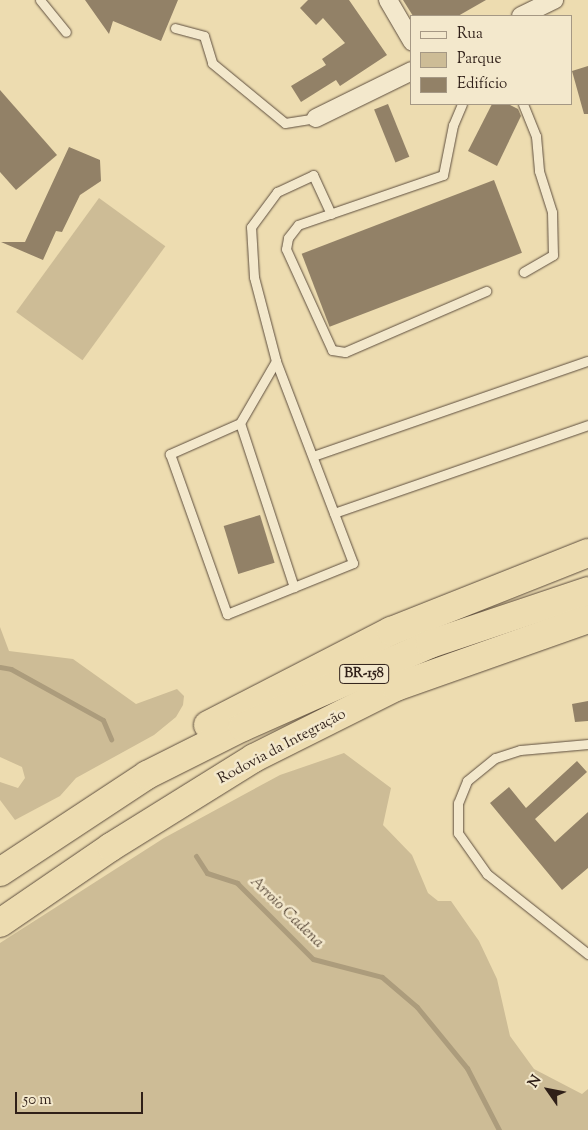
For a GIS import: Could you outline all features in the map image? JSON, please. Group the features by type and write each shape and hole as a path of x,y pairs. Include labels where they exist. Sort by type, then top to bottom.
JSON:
{"highway":[{"path":"148,775 198,730 319,666 391,631 588,553"},
{"name":"Rodovia da Integração","path":"0,872 148,775 430,644 588,591"},
{"name":"Rodovia da Integração","path":"0,923 111,847 254,758 396,687 588,619"}],"street":[{"path":"388,0 410,38"},
{"path":"523,15 554,0"},
{"path":"316,118 410,71"}],"lane":[{"path":"40,0 66,32"},
{"path":"175,28 204,36 212,64 285,123 316,118"},
{"path":"462,105 453,125 443,175 298,225 288,238 286,250 324,338 332,350 345,352 486,291"},
{"path":"523,105 536,136 539,171 552,212 553,255 524,272"},
{"path":"276,362 240,423 170,454 227,614 353,563 276,362 254,277 251,227 277,192 313,174 331,214"},
{"path":"312,456 587,361"},
{"path":"240,423 294,587"},
{"path":"334,513 588,425"},
{"path":"588,744 520,750 496,758 467,780 458,803 458,833 487,874 588,954"}],"green space":[{"path":"99,198 165,246 82,360 16,312"},
{"path":"0,627 9,651 73,659 136,704 177,689 184,696 183,705 176,717 154,735 76,778 60,796 15,820 0,800 0,782 18,788 25,778 22,767 0,757"},
{"path":"344,753 391,788 383,825 412,855 428,893 438,901 451,901 479,941 497,979 510,1036 534,1069 582,1094 588,1089 588,1130 0,1130 0,943 164,838 280,775"}],"building":[{"path":"85,0 178,0 161,41 113,21 109,34"},
{"path":"308,0 349,0 387,55 340,86 336,80 301,102 291,86 326,65 322,59 345,43 323,18 316,25 300,8"},
{"path":"403,0 486,0 460,15 412,15"},
{"path":"588,66 588,114 584,114 573,71"},
{"path":"0,90 57,155 16,190 0,172"},
{"path":"388,104 409,157 395,162 374,110"},
{"path":"491,105 510,105 518,109 521,116 497,166 468,151"},
{"path":"69,147 100,160 101,181 80,195 62,232 56,231 43,260 1,242 25,242"},
{"path":"494,180 522,253 330,327 302,254"},
{"path":"260,515 275,563 238,574 224,526"},
{"path":"588,701 588,721 575,722 572,704"},
{"path":"577,761 587,772 535,819 555,842 588,812 588,868 562,890 490,803 509,787 526,808"}],"waterway":[{"name":"Arroio Cadena","path":"0,667 11,669 103,720 111,739"},
{"name":"Arroio Cadena","path":"196,856 207,873 237,883 313,959 382,977 417,1007 467,1068 499,1130"}]}
